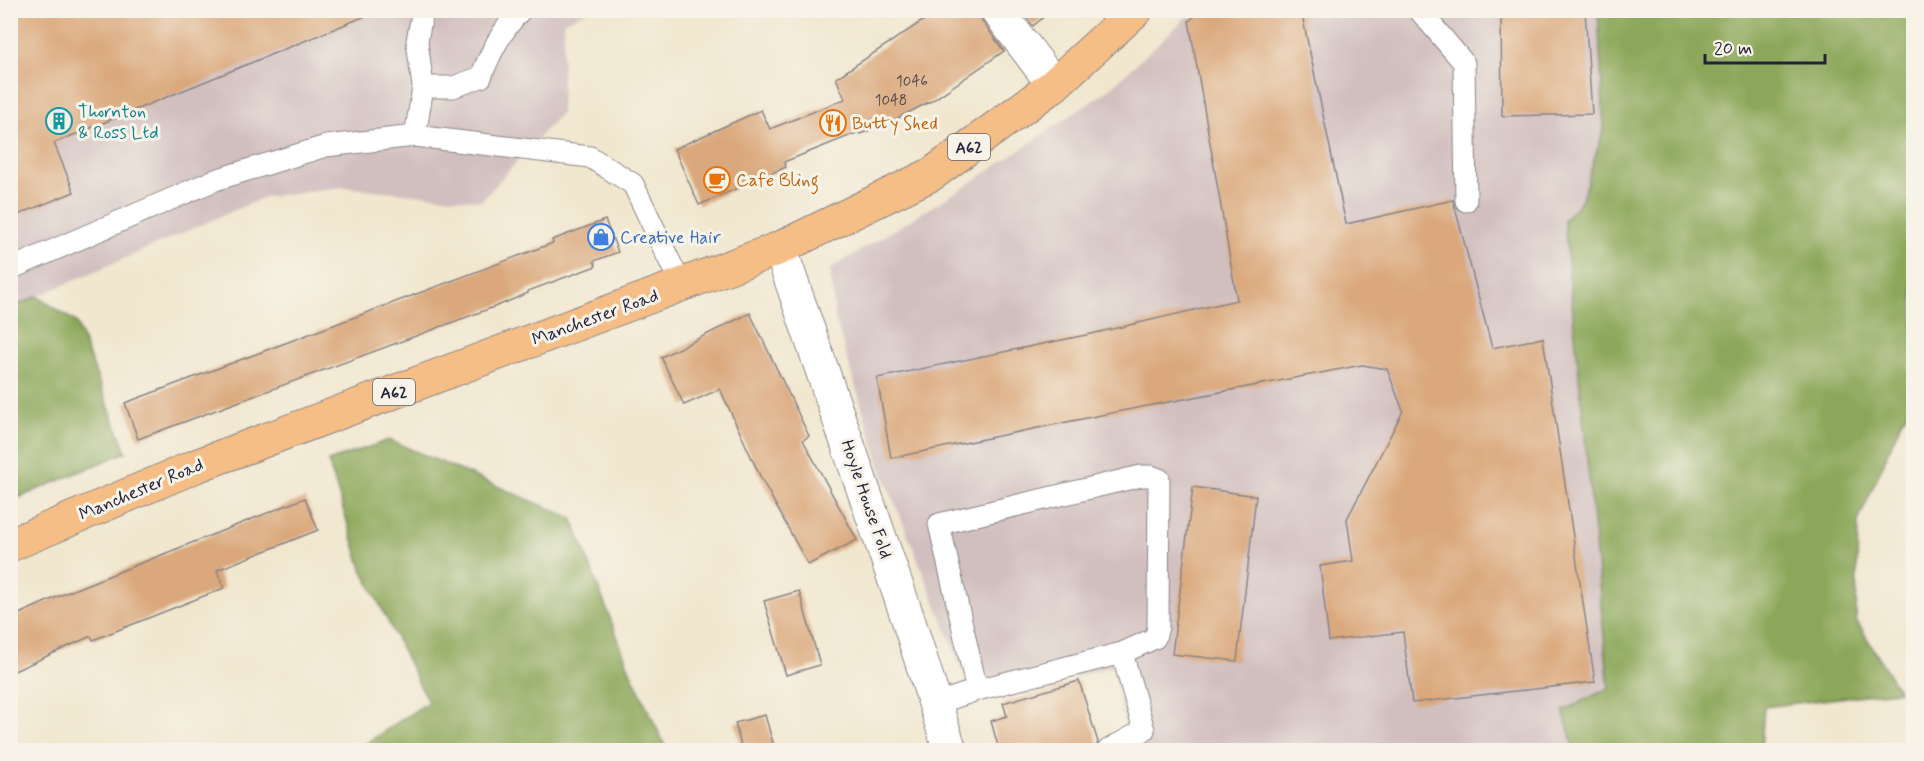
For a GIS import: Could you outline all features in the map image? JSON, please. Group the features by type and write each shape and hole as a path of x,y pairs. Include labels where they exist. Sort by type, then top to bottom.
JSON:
{"main road":[{"name":"Manchester Road","path":"10,544 196,466 780,248 932,174 1054,85 1136,10"}],"street":[{"path":"997,10 1054,85"},
{"name":"Hoyle House Fold","path":"780,248 950,750"}],"lane":[{"path":"415,136 423,87 417,41 423,10"},
{"path":"423,87 453,87 481,76 493,47 521,10"},
{"path":"1419,10 1464,63 1466,201"},
{"path":"10,269 215,180 326,146 415,136 590,157 633,184 681,285"},
{"path":"935,704 977,690 1122,653 1155,638 1158,627 1159,479 1141,476 939,524 977,690"},
{"path":"1108,750 1143,730 1122,653"}],"shaded area":[{"path":"11,11 589,11 564,21 561,113 481,201 343,187 265,197 11,308"},
{"path":"1193,11 1598,11 1604,129 1581,201 1564,220 1609,688 1563,711 1575,750 1086,750 1127,730 1117,692 1114,666 1046,685 972,693 881,469 835,319 830,269 966,186 1106,92"}],"green space":[{"path":"1598,11 1913,11 1913,409 1903,418 1858,522 1856,620 1899,691 1764,707 1761,750 1575,750 1563,711 1609,688 1564,220 1581,201 1604,129"},
{"path":"37,296 76,322 126,452 11,501 11,308"},
{"path":"389,440 572,518 631,673 667,750 356,750 428,702 362,569 328,461"}],"building":[{"name":"Thornton & Ross Ltd","path":"10,10 378,11 54,143 74,192 10,218"},
{"path":"939,10 979,10 982,21 1004,51 933,100 886,124 860,134 859,132 784,162 786,167 699,205 674,149 761,110 770,129 845,99 836,78"},
{"path":"1021,10 1052,10 1033,26"},
{"path":"1201,10 1301,10 1346,224 1453,200 1492,348 1543,338 1595,682 1412,703 1403,632 1329,641 1320,566 1353,561 1347,519 1403,411 1387,369 1362,365 891,458 877,378 1091,334 1237,300 1189,21"},
{"path":"1501,10 1585,10 1592,114 1502,116"},
{"path":"605,220 618,252 594,261 596,266 528,291 502,304 138,439 125,403 553,243 552,240"},
{"path":"750,313 809,436 803,440 857,540 808,565 760,476 720,389 684,405 661,357"},
{"path":"1193,487 1256,496 1237,661 1172,654"},
{"path":"305,498 318,530 217,570 224,588 93,640 91,636 10,673 10,618 68,592"},
{"path":"799,591 820,665 786,675 764,601"},
{"path":"1079,681 1098,742 1095,750 999,750 991,721 1007,716 1003,703"},
{"path":"765,715 775,750 742,750 735,723"}],"place":[{"name":"Thornton & Ross Ltd","path":"59,121"},
{"name":"Butty Shed","path":"833,123"},
{"name":"Cafe Bling","path":"717,180"},
{"name":"Creative Hair","path":"601,237"}]}
